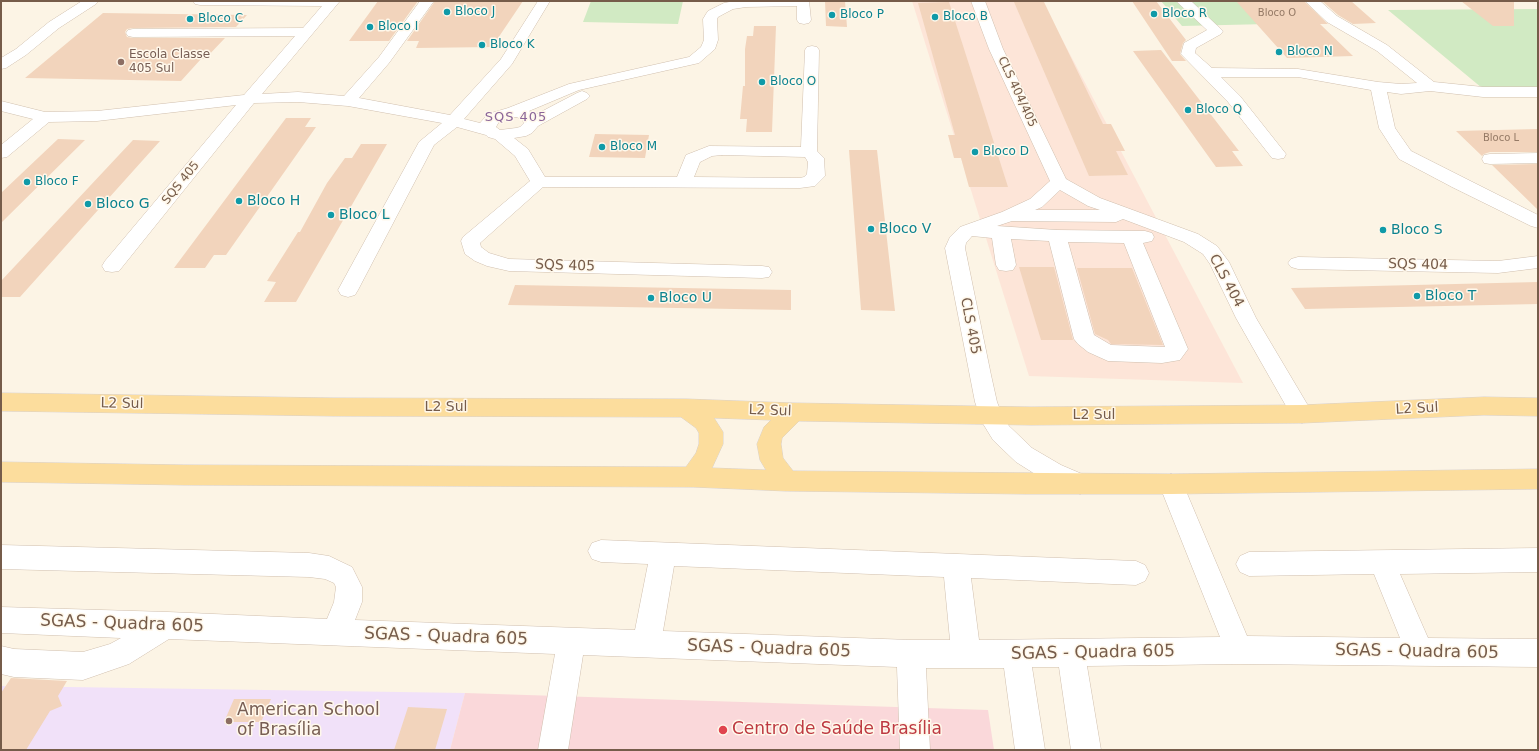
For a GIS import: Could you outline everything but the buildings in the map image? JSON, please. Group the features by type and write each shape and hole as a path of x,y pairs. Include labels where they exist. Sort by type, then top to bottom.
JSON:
{"main road":[{"name":"L2 Sul","path":"1,402 334,407 686,408 793,412 990,414 1032,416 1302,414 1484,406 1538,407"},
{"path":"1484,406 1538,422"},
{"path":"686,408 704,422 711,432 711,444 706,457 693,477"},
{"path":"786,481 772,460 769,444 772,434 793,412"},
{"path":"1,472 193,476 693,477 786,481 1080,484 1538,479"}],"street":[{"path":"1,65 21,52 54,25 91,1"},
{"name":"SQS 405","path":"200,1 333,2"},
{"path":"348,101 384,60 427,1"},
{"name":"CLS 404/405","path":"978,1 996,49 1059,182"},
{"path":"1183,1 1216,31 1189,46 1188,54 1234,99 1278,154"},
{"path":"1312,1 1332,19 1382,48 1430,86"},
{"name":"SQS 405","path":"112,266 249,99 333,2"},
{"path":"348,290 427,142 456,118 507,62 544,2"},
{"path":"536,177 522,153 495,133 488,124 490,120 574,87 694,60 708,49 711,40 710,19 713,14 729,6 746,2 803,2 804,20"},
{"path":"1,50 54,25"},
{"path":"133,33 307,32"},
{"path":"808,152 812,50"},
{"path":"1208,72 1298,73 1378,87 1401,89 1430,86 1483,92 1538,92"},
{"path":"533,135 568,105 605,79"},
{"path":"1378,87 1387,128 1405,155 1538,222"},
{"path":"1,99 7,108 45,117 111,114 249,99 298,97 348,101 434,116 456,118 518,112 528,116 540,157 536,177"},
{"path":"1,153 45,117"},
{"path":"456,118 495,133 514,135 526,130 533,135"},
{"path":"536,177 684,182 800,183 809,182 816,176 817,162 816,158 808,152 709,151 698,155 692,160 684,182"},
{"path":"1490,159 1538,158"},
{"name":"SQS 405","path":"536,177 470,241 472,250 482,257 494,262 509,265 762,272"},
{"name":"CLS 404","path":"1059,182 1094,202 1191,238 1210,250 1219,262 1246,318 1302,414"},
{"name":"CLS 405","path":"1059,182 1036,203 1005,225 967,231 957,241 955,248 980,374 990,414 1001,433 1024,455 1052,472 1080,484"},
{"path":"1005,225 1134,216"},
{"path":"1005,225 1057,236 1191,238"},
{"path":"1005,225 1006,265"},
{"path":"1057,236 1085,339 1108,353 1172,354 1177,349 1139,237"},
{"path":"1139,237 1157,264"},
{"name":"SQS 404","path":"1298,263 1498,267 1538,262"},
{"path":"1171,484 1239,650"},
{"path":"601,551 1136,573"},
{"path":"647,644 663,554"},
{"path":"1,557 309,565 329,568 343,575 349,586 348,602 336,632"},
{"path":"1249,564 1538,560"},
{"path":"1382,562 1420,652"},
{"path":"956,565 966,654"},
{"name":"SGAS - Quadra 605","path":"1,620 168,625 571,642 911,654 1016,654 1239,650 1538,653"},
{"path":"1,660 14,663 83,666 119,654 168,625"},
{"path":"553,750 571,642"},
{"path":"1071,653 1086,750"},
{"path":"911,654 915,750"},
{"path":"1016,654 1030,750"}],"shaded area":[{"path":"912,1 1042,1 1243,383 1029,376"},
{"name":"American School of Brasília","path":"1,686 465,693 450,750 1,750"},
{"name":"Centro de Saúde Brasília","path":"465,693 988,710 994,750 450,750"}],"green space":[{"path":"591,1 683,1 678,24 583,22"},
{"path":"1161,1 1246,1 1268,24 1182,26"},
{"path":"1538,9 1538,87 1482,88 1388,10"}],"place":[{"name":"Bloco J","path":"447,12"},
{"name":"Bloco R","path":"1154,14"},
{"name":"Bloco P","path":"832,15"},
{"name":"Bloco B","path":"935,17"},
{"name":"Bloco C","path":"190,19"},
{"name":"Bloco I","path":"370,27"},
{"name":"Bloco K","path":"482,45"},
{"name":"Bloco N","path":"1279,52"},
{"name":"Escola Classe 405 Sul","path":"121,62"},
{"name":"Bloco O","path":"762,82"},
{"name":"Bloco Q","path":"1188,110"},
{"name":"Bloco M","path":"602,147"},
{"name":"Bloco D","path":"975,152"},
{"name":"Bloco F","path":"27,182"},
{"name":"Bloco H","path":"239,201"},
{"name":"Bloco G","path":"88,204"},
{"name":"Bloco L","path":"331,215"},
{"name":"Bloco V","path":"871,229"},
{"name":"Bloco S","path":"1383,230"},
{"name":"Bloco T","path":"1417,296"},
{"name":"Bloco U","path":"651,298"},
{"name":"American School of Brasília","path":"229,721"},
{"name":"Centro de Saúde Brasília","path":"723,730"}],"district":[{"name":"SQS 405","path":"516,118"}]}
